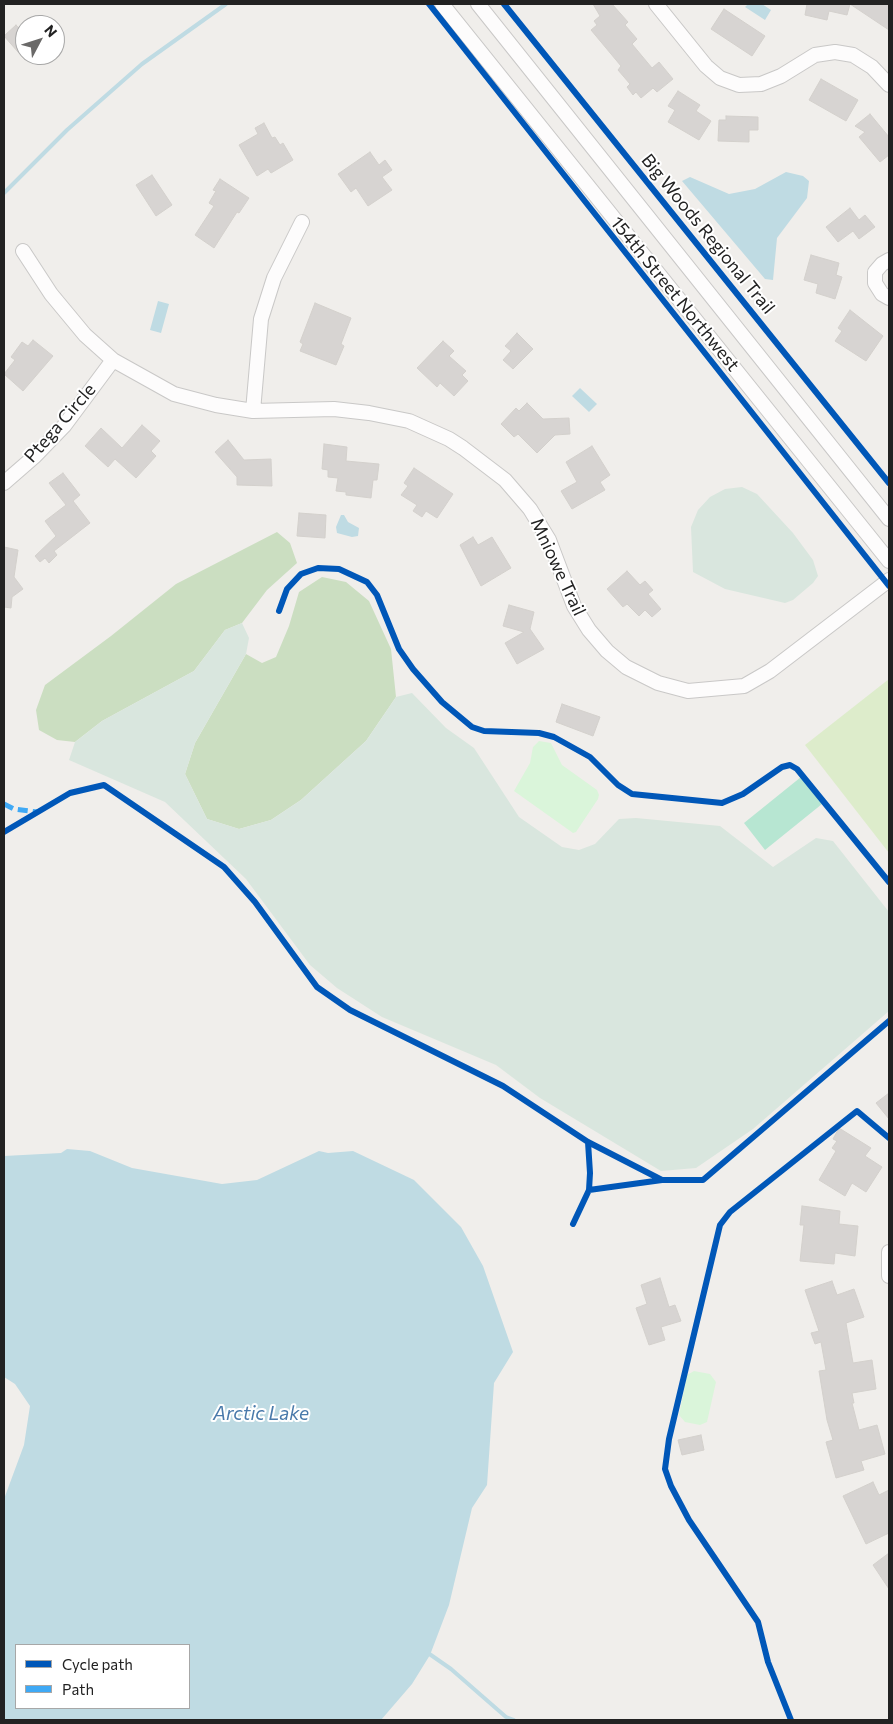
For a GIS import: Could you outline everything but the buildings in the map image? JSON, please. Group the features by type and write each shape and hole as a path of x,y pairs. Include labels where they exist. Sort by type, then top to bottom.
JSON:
{"street":[{"name":"154th Street Northwest","path":"442,4 889,561"},
{"name":"154th Street Northwest","path":"478,4 889,519"},
{"path":"656,4 706,66 720,78 738,85 761,84 781,76 815,55 835,52 853,54 872,67 889,86"},
{"path":"253,412 261,318 274,278 302,222"},
{"name":"Mniowe Trail","path":"23,251 51,294 85,336 113,360 174,394 253,412 334,409 369,412 409,421 449,439 505,480 530,509 549,540 574,606 589,630 601,644 626,667 665,685 688,691 744,686 770,671 889,580"},
{"path":"889,260 882,264 875,272 875,284 882,294 889,298"},
{"name":"Ptega Circle","path":"4,483 35,456 64,426 113,360"},
{"path":"889,1252 889,1276"}],"green space":[{"path":"277,532 290,543 297,563 267,590 242,623 225,630 194,671 102,721 75,742 57,740 39,730 36,710 45,685 176,584"},
{"path":"322,577 346,582 369,601 391,649 396,697 366,741 301,800 271,820 239,829 207,819 185,774 195,743 246,654 262,663 276,657 289,626 299,592"},
{"path":"889,679 889,853 805,745"},
{"path":"539,741 551,743 562,765 597,790 598,799 576,832 573,833 514,791 530,763 533,747"},
{"path":"801,777 822,804 765,850 744,823"},
{"path":"694,1371 710,1374 716,1382 707,1422 700,1425 685,1422 679,1415 687,1375"}],"shaded area":[{"path":"742,487 757,494 793,533 813,560 818,576 813,583 793,600 785,603 725,589 693,572 691,527 698,510 710,497 725,489"},
{"path":"242,623 249,638 246,654 195,743 185,774 207,819 239,829 271,820 301,800 366,741 396,697 412,693 446,728 474,748 519,817 562,847 579,850 595,844 619,819 636,818 720,826 773,867 816,838 833,841 889,912 889,1011 753,1129 696,1168 661,1171 540,1098 496,1065 382,1017 337,988 310,965 246,879 165,802 69,760 75,742 102,721 194,671 225,630"}],"water":[{"path":"748,4 762,4 771,10 765,20 745,7"},
{"path":"786,172 803,176 809,181 807,198 777,238 773,280 765,279 682,181 690,177 729,194 755,189"},
{"path":"158,301 169,304 161,333 150,330"},
{"path":"580,388 597,404 589,412 572,396"},
{"path":"341,515 344,515 348,522 359,528 358,536 352,537 337,533 336,527"},
{"name":"Arctic Lake","path":"67,1149 90,1151 132,1168 222,1184 257,1180 319,1151 328,1153 353,1151 414,1180 461,1227 483,1266 513,1352 494,1383 487,1485 472,1508 449,1605 430,1655 412,1684 381,1720 4,1720 4,1499 24,1445 30,1406 15,1384 4,1377 4,1156 61,1153"}],"waterway":[{"path":"4,193 67,130 142,64 226,4"},
{"path":"428,1653 451,1669 506,1717 514,1720"}],"marked path":[{"path":"4,804 14,809 37,812"}],"cycle path":[{"path":"429,4 889,586"},
{"name":"Big Woods Regional Trail","path":"504,4 889,483"},
{"path":"279,611 287,589 301,574 318,568 339,569 367,582 377,595 399,649 413,669 442,702 472,727 484,731 539,733 554,737 590,757 618,785 632,794 722,803 743,794 782,767 790,765 797,769 889,882"},
{"path":"4,832 70,793 104,785 224,867 255,902 317,987 350,1010 503,1086 588,1142 662,1180 703,1180 889,1021"},
{"path":"791,1720 768,1662 758,1622 689,1520 671,1486 665,1469 669,1439 720,1225 730,1212 857,1111 889,1138"},
{"path":"573,1224 589,1190 588,1142"},
{"path":"589,1190 662,1180"}]}
